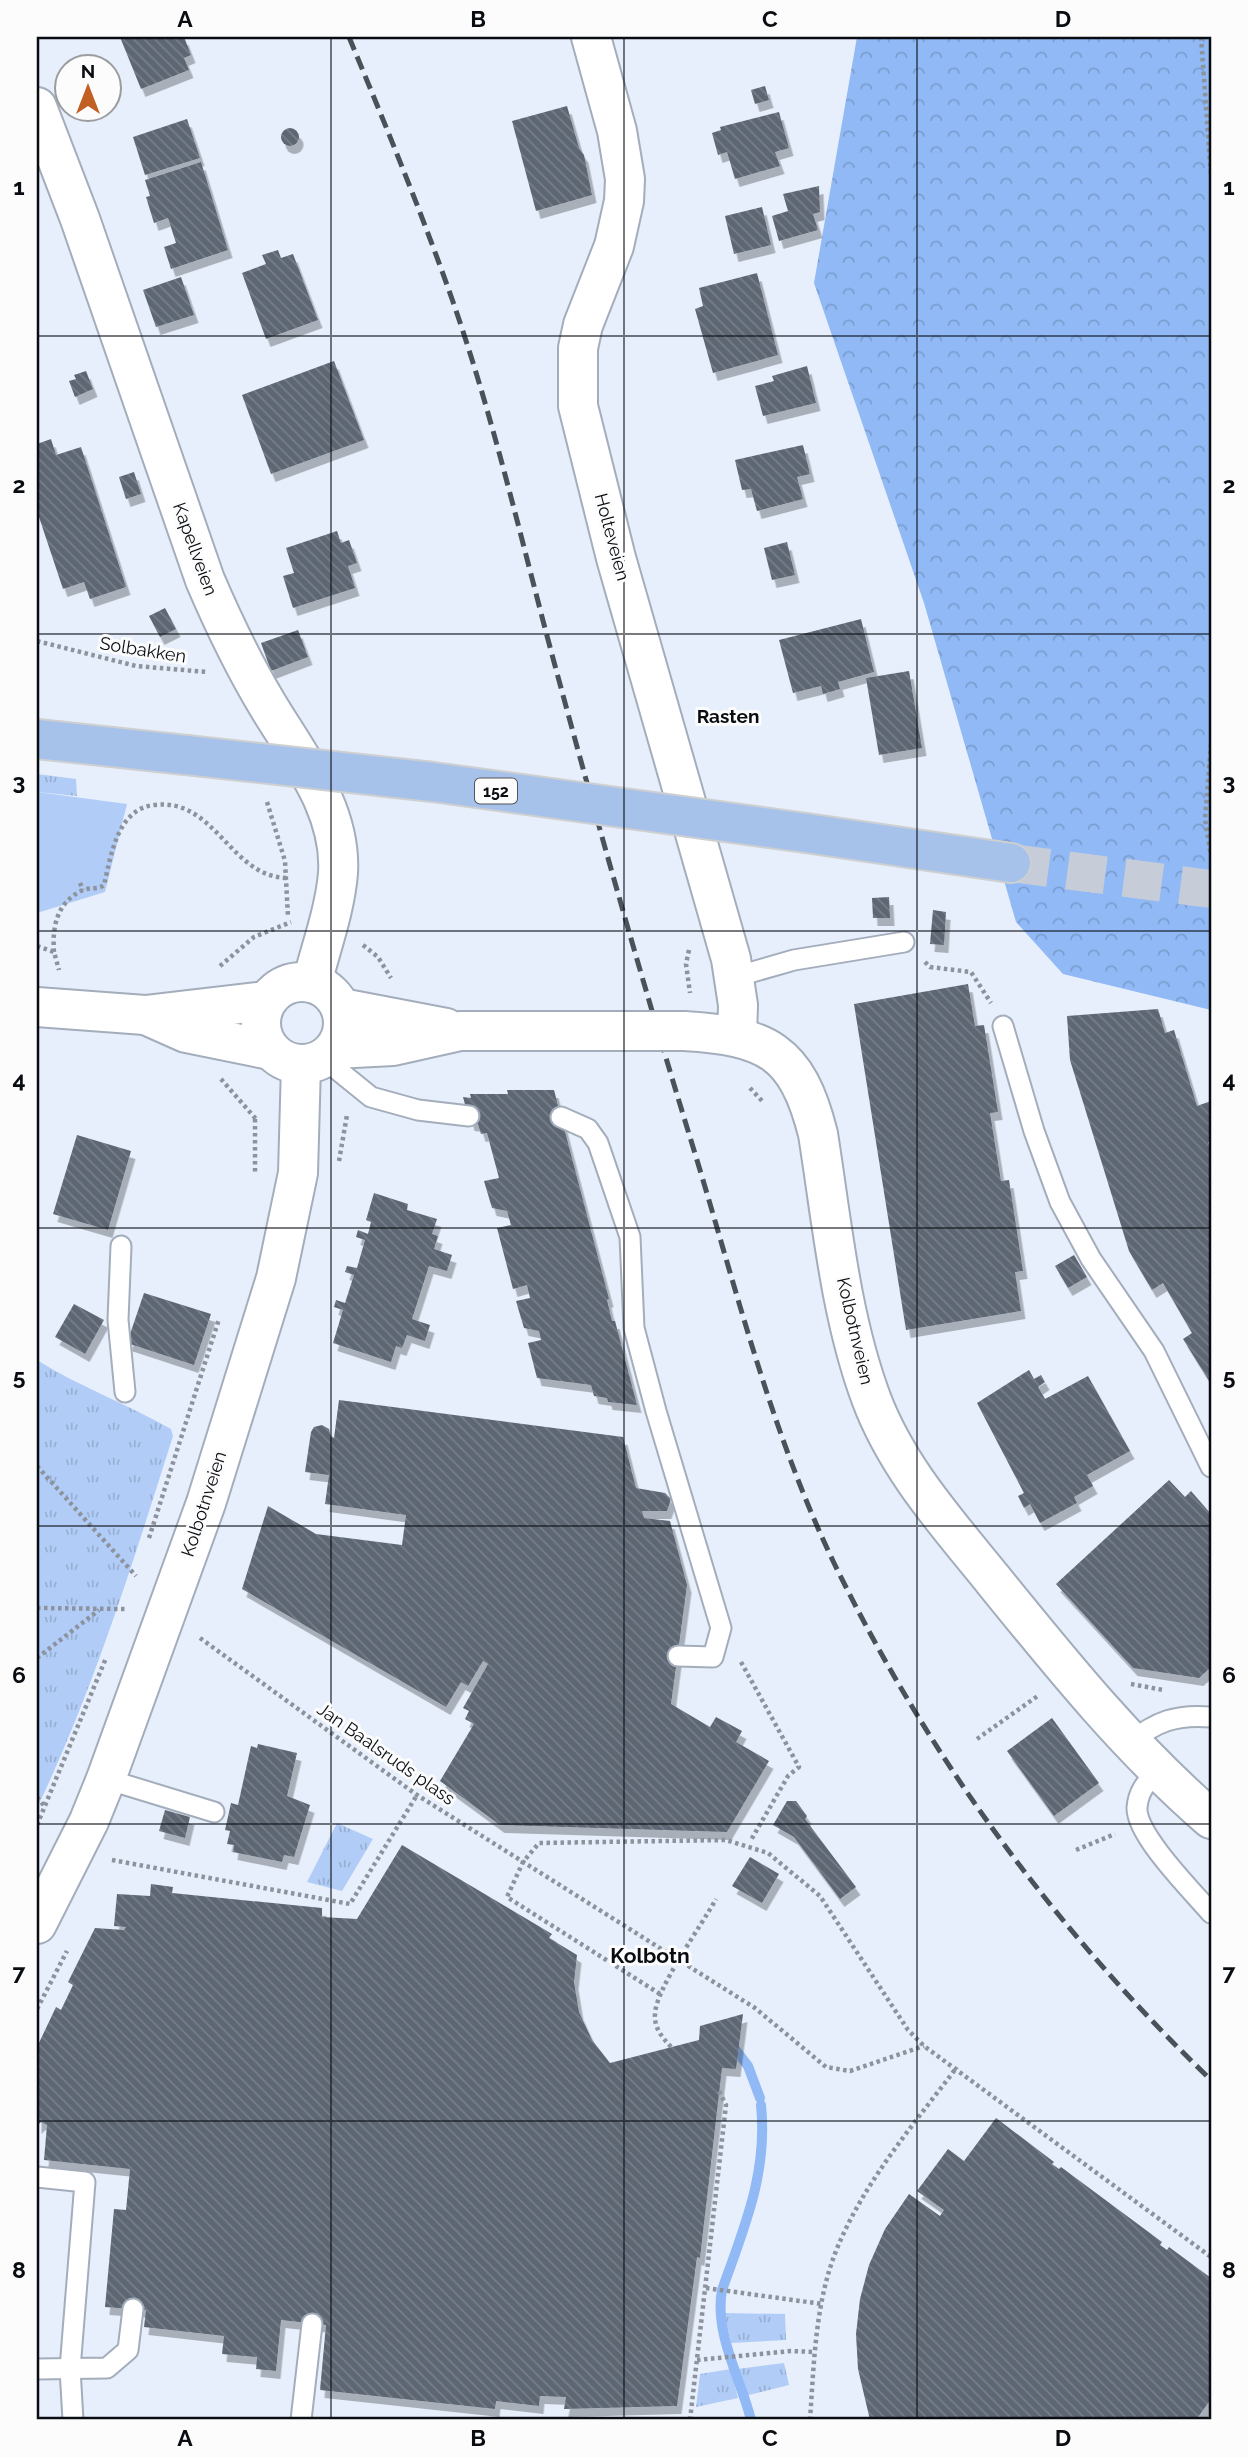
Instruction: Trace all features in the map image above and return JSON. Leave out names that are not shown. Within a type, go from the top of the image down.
[{"type":"main road","name":"152","points":[[37,739],[433,782],[1011,863]]},
{"type":"street","name":"Holteveien","points":[[592,37],[617,131],[625,179],[624,201],[614,246],[583,325],[578,348],[578,406],[617,558],[735,978],[737,1036]]},
{"type":"street","name":"Kapellveien","points":[[42,131],[205,580],[247,667],[310,774],[328,812],[337,846],[334,896],[312,982]]},
{"type":"street","points":[[37,1007],[145,1015],[266,1001],[286,985],[312,982],[334,997],[341,1008]]},
{"type":"street","name":"Kolbotnveien","points":[[266,1001],[260,1026],[307,1056],[393,1046],[460,1031]]},
{"type":"street","name":"Kolbotnveien","points":[[37,1924],[89,1821],[106,1779],[206,1503],[276,1278],[298,1173],[307,1056],[343,1030],[341,1008],[460,1031],[684,1031],[737,1036],[773,1051],[791,1067],[812,1109],[850,1330],[871,1398],[891,1441],[932,1505],[1068,1673],[1157,1771],[1211,1819]]},
{"type":"street","points":[[145,1015],[186,1033],[307,1056]]},
{"type":"lane","points":[[735,978],[794,960],[904,942]]},
{"type":"lane","points":[[1003,1026],[1034,1131],[1060,1202],[1091,1259],[1154,1351],[1211,1468]]},
{"type":"lane","points":[[307,1056],[371,1097],[418,1110],[468,1116]]},
{"type":"lane","points":[[561,1117],[588,1129],[598,1143],[630,1237],[634,1328],[721,1628],[713,1657],[678,1656]]},
{"type":"lane","points":[[121,1246],[118,1320],[125,1392]]},
{"type":"lane","points":[[1130,1743],[1150,1726],[1167,1719],[1211,1717]]},
{"type":"lane","points":[[1157,1771],[1141,1789],[1136,1810],[1142,1826],[1164,1860],[1211,1913]]},
{"type":"lane","points":[[106,1779],[214,1812]]},
{"type":"lane","points":[[37,2177],[85,2182],[70,2369],[73,2420]]},
{"type":"lane","points":[[37,2369],[107,2368],[128,2350],[133,2309]]},
{"type":"lane","points":[[301,2420],[312,2324]]},
{"type":"path","points":[[1201,37],[1211,176]]},
{"type":"path","name":"Solbakken","points":[[37,641],[174,671],[199,673],[247,667]]},
{"type":"path","points":[[1211,744],[1205,819],[1211,856]]},
{"type":"path","points":[[59,972],[54,952],[55,919],[66,902],[83,890],[104,885],[114,844],[125,823],[138,809],[163,804],[190,810],[201,817],[258,873],[288,878]]},
{"type":"path","points":[[80,883],[83,890]]},
{"type":"path","points":[[212,975],[237,948],[254,937],[288,921],[296,923]]},
{"type":"path","points":[[356,942],[378,957],[395,987]]},
{"type":"path","points":[[904,942],[930,967],[964,969],[975,976],[1003,1026]]},
{"type":"path","points":[[37,946],[54,952]]},
{"type":"path","points":[[218,1074],[255,1119],[253,1188]]},
{"type":"path","points":[[747,1085],[767,1108]]},
{"type":"path","points":[[255,1119],[266,1120]]},
{"type":"path","points":[[148,1540],[222,1311]]},
{"type":"path","points":[[37,1466],[136,1576]]},
{"type":"path","points":[[132,1587],[140,1564]]},
{"type":"path","points":[[120,1622],[129,1598]]},
{"type":"path","points":[[37,1608],[125,1609]]},
{"type":"path","points":[[37,1658],[99,1609]]},
{"type":"path","points":[[721,1628],[800,1767],[788,1776],[751,1840]]},
{"type":"path","name":"Jan Baalsruds plass","points":[[200,1638],[417,1795],[679,1963],[755,2008],[826,2067],[850,2071],[924,2046]]},
{"type":"path","points":[[37,1825],[110,1647]]},
{"type":"path","points":[[1129,1684],[1170,1691]]},
{"type":"path","points":[[978,1739],[1033,1699]]},
{"type":"path","points":[[109,1860],[350,1904],[417,1795]]},
{"type":"path","points":[[37,1797],[46,1807]]},
{"type":"path","points":[[1076,1850],[1142,1826]]},
{"type":"path","points":[[660,1993],[507,1898],[523,1862],[539,1843],[726,1840],[768,1853],[820,1896],[908,2030],[924,2046],[957,2067],[1211,2257]]},
{"type":"path","points":[[671,2047],[655,2024],[660,1993],[716,1899]]},
{"type":"path","points":[[810,2420],[822,2304],[836,2251],[863,2198],[894,2151],[957,2067]]},
{"type":"path","points":[[690,2420],[716,2173],[726,2105],[719,2091]]},
{"type":"path","points":[[706,2288],[822,2304]]},
{"type":"path","points":[[697,2360],[791,2351],[815,2353]]},
{"type":"green space","points":[[857,37],[1211,37],[1211,1010],[1063,974],[1016,922],[924,603],[814,283]]},
{"type":"green space","points":[[37,774],[76,779],[77,796],[37,792]]},
{"type":"green space","points":[[37,792],[127,804],[105,892],[37,913]]},
{"type":"green space","points":[[37,1360],[171,1429],[173,1436],[95,1671],[37,1808]]},
{"type":"green space","points":[[337,1823],[373,1839],[342,1891],[307,1882]]},
{"type":"green space","points":[[724,2313],[785,2314],[786,2340],[731,2343]]},
{"type":"green space","points":[[784,2363],[789,2385],[745,2396],[738,2369]]},
{"type":"green space","points":[[731,2369],[738,2398],[696,2407],[700,2374]]},
{"type":"building","points":[[120,37],[184,37],[191,55],[184,58],[189,70],[141,89]]},
{"type":"building","points":[[765,86],[769,100],[755,104],[751,90]]},
{"type":"building","points":[[567,106],[579,148],[584,155],[592,195],[536,211],[512,121]]},
{"type":"building","points":[[779,112],[789,148],[775,152],[780,166],[735,179],[727,152],[718,155],[712,133],[721,130],[720,127]]},
{"type":"building","points":[[187,119],[200,158],[145,175],[133,137]]},
{"type":"building","points":[[290,128],[296,131],[299,137],[296,143],[290,146],[284,143],[281,137],[284,131]]},
{"type":"building","points":[[201,162],[228,250],[171,269],[164,247],[176,243],[168,218],[154,223],[146,197],[150,196],[145,180]]},
{"type":"building","points":[[819,186],[820,212],[813,214],[818,230],[779,241],[772,216],[788,211],[783,194]]},
{"type":"building","points":[[762,207],[771,245],[734,254],[725,216]]},
{"type":"building","points":[[278,250],[281,258],[293,254],[318,320],[266,339],[242,273],[266,264],[262,255]]},
{"type":"building","points":[[757,273],[778,355],[713,373],[695,309],[703,306],[699,288]]},
{"type":"building","points":[[181,277],[194,315],[156,327],[143,290]]},
{"type":"building","points":[[334,361],[364,440],[271,474],[242,395]]},
{"type":"building","points":[[807,366],[816,403],[763,416],[755,386],[774,381],[772,376]]},
{"type":"building","points":[[86,371],[93,389],[75,397],[69,381],[76,379],[74,375]]},
{"type":"building","points":[[51,439],[56,455],[81,447],[126,587],[90,599],[84,582],[63,589],[37,511],[37,444]]},
{"type":"building","points":[[803,445],[810,474],[797,477],[803,499],[757,511],[751,489],[742,490],[735,460]]},
{"type":"building","points":[[134,472],[141,494],[126,499],[119,477]]},
{"type":"building","points":[[337,531],[341,543],[349,540],[357,563],[348,566],[355,588],[293,608],[283,576],[294,573],[286,548]]},
{"type":"building","points":[[787,542],[795,575],[772,580],[764,548]]},
{"type":"building","points":[[165,608],[176,629],[160,637],[149,616]]},
{"type":"building","points":[[861,619],[874,672],[838,682],[840,689],[823,694],[821,686],[793,693],[779,640]]},
{"type":"building","points":[[298,630],[308,657],[271,671],[261,643]]},
{"type":"building","points":[[909,671],[922,748],[879,755],[866,678]]},
{"type":"building","points":[[889,897],[890,918],[873,918],[872,898]]},
{"type":"building","points":[[933,910],[946,912],[944,945],[930,944]]},
{"type":"building","points":[[968,984],[975,1026],[984,1025],[998,1112],[990,1113],[1001,1181],[1009,1180],[1023,1271],[1015,1272],[1021,1311],[906,1330],[854,1004]]},
{"type":"building","points":[[1158,1009],[1165,1033],[1174,1030],[1197,1106],[1211,1101],[1211,1141],[1208,1142],[1211,1152],[1211,1384],[1183,1339],[1192,1333],[1163,1283],[1152,1290],[1129,1251],[1070,1060],[1067,1016]]},
{"type":"building","points":[[507,1090],[554,1090],[609,1299],[607,1300],[612,1321],[615,1321],[637,1405],[608,1402],[607,1398],[594,1396],[591,1385],[537,1378],[528,1343],[541,1340],[539,1331],[524,1328],[516,1301],[530,1298],[527,1285],[513,1289],[497,1228],[511,1225],[507,1211],[492,1208],[484,1181],[499,1178],[487,1133],[481,1134],[478,1124],[470,1123],[463,1097],[471,1098],[470,1094],[508,1094]]},
{"type":"building","points":[[77,1135],[131,1151],[108,1230],[53,1214]]},
{"type":"building","points":[[374,1193],[408,1204],[407,1210],[437,1219],[432,1234],[438,1236],[434,1249],[452,1255],[447,1271],[429,1266],[412,1319],[430,1325],[425,1341],[407,1335],[402,1348],[396,1346],[391,1362],[333,1343],[343,1310],[334,1307],[336,1300],[345,1303],[354,1275],[345,1272],[347,1266],[357,1268],[365,1240],[356,1237],[358,1230],[368,1234],[371,1222],[366,1220]]},
{"type":"building","points":[[1074,1255],[1087,1277],[1068,1288],[1055,1266]]},
{"type":"building","points":[[144,1293],[211,1314],[194,1365],[127,1343]]},
{"type":"building","points":[[74,1304],[104,1320],[85,1354],[55,1337]]},
{"type":"building","points":[[1029,1370],[1034,1379],[1041,1375],[1045,1382],[1038,1387],[1045,1399],[1088,1376],[1130,1451],[1087,1475],[1093,1486],[1074,1497],[1077,1503],[1040,1523],[1030,1504],[1024,1508],[1018,1496],[1024,1493],[977,1403]]},
{"type":"building","points":[[339,1400],[623,1437],[636,1488],[665,1493],[671,1499],[667,1511],[642,1511],[644,1518],[670,1521],[687,1585],[671,1704],[710,1727],[716,1717],[742,1731],[736,1742],[769,1761],[727,1832],[500,1825],[440,1781],[474,1724],[465,1719],[469,1711],[463,1708],[488,1664],[483,1661],[468,1686],[461,1682],[446,1707],[242,1589],[268,1506],[316,1534],[402,1545],[406,1515],[325,1504],[329,1475],[305,1472],[314,1427],[322,1425],[329,1429],[331,1437],[334,1438]]},
{"type":"building","points":[[1169,1480],[1185,1497],[1191,1491],[1211,1514],[1211,1667],[1199,1678],[1133,1668],[1056,1584]]},
{"type":"building","points":[[1052,1718],[1099,1783],[1054,1816],[1007,1751]]},
{"type":"building","points":[[258,1744],[297,1753],[287,1796],[310,1805],[294,1857],[284,1855],[282,1862],[233,1852],[234,1845],[227,1844],[230,1831],[225,1830],[231,1803],[238,1805],[251,1746],[257,1748]]},
{"type":"building","points":[[787,1801],[796,1801],[807,1816],[805,1819],[856,1887],[840,1899],[794,1837],[773,1825]]},
{"type":"building","points":[[165,1810],[190,1817],[185,1838],[159,1831]]},
{"type":"building","points":[[402,1845],[552,1934],[549,1938],[577,1955],[574,1982],[579,2012],[592,2040],[610,2063],[699,2040],[700,2026],[743,2014],[736,2069],[722,2068],[700,2258],[697,2257],[677,2406],[564,2409],[566,2397],[540,2396],[539,2406],[496,2401],[495,2409],[320,2390],[326,2325],[281,2320],[276,2371],[256,2369],[257,2357],[222,2354],[224,2336],[144,2327],[146,2310],[105,2307],[114,2209],[126,2210],[130,2169],[44,2160],[47,2125],[41,2122],[37,2126],[37,2047],[56,2007],[61,2010],[73,1985],[68,1982],[95,1928],[124,1930],[126,1927],[114,1926],[117,1894],[150,1896],[151,1884],[173,1887],[172,1893],[322,1908],[322,1917],[357,1919]]},
{"type":"building","points":[[750,1857],[779,1874],[762,1903],[732,1886]]},
{"type":"building","points":[[996,2118],[1054,2162],[1052,2164],[1059,2169],[1061,2167],[1162,2242],[1160,2245],[1167,2250],[1169,2247],[1211,2278],[1211,2399],[1196,2420],[870,2420],[858,2369],[856,2334],[860,2299],[869,2265],[885,2229],[909,2194],[940,2216],[944,2210],[917,2191],[948,2149],[964,2161]]},
{"type":"waterway","points":[[729,2041],[748,2066],[760,2098]]},
{"type":"waterway","points":[[751,2420],[725,2340],[721,2307],[722,2290],[746,2222],[758,2177],[761,2105]]},
{"type":"tunnel","points":[[1011,863],[1211,889]]},
{"type":"railway","points":[[349,37],[440,266],[480,385],[584,773],[655,1022],[756,1358],[811,1513],[871,1635],[954,1773],[1048,1902],[1154,2023],[1211,2080]]},
{"type":"district","name":"Rasten","points":[[728,716]]},
{"type":"district","name":"Kolbotn","points":[[650,1956]]}]
